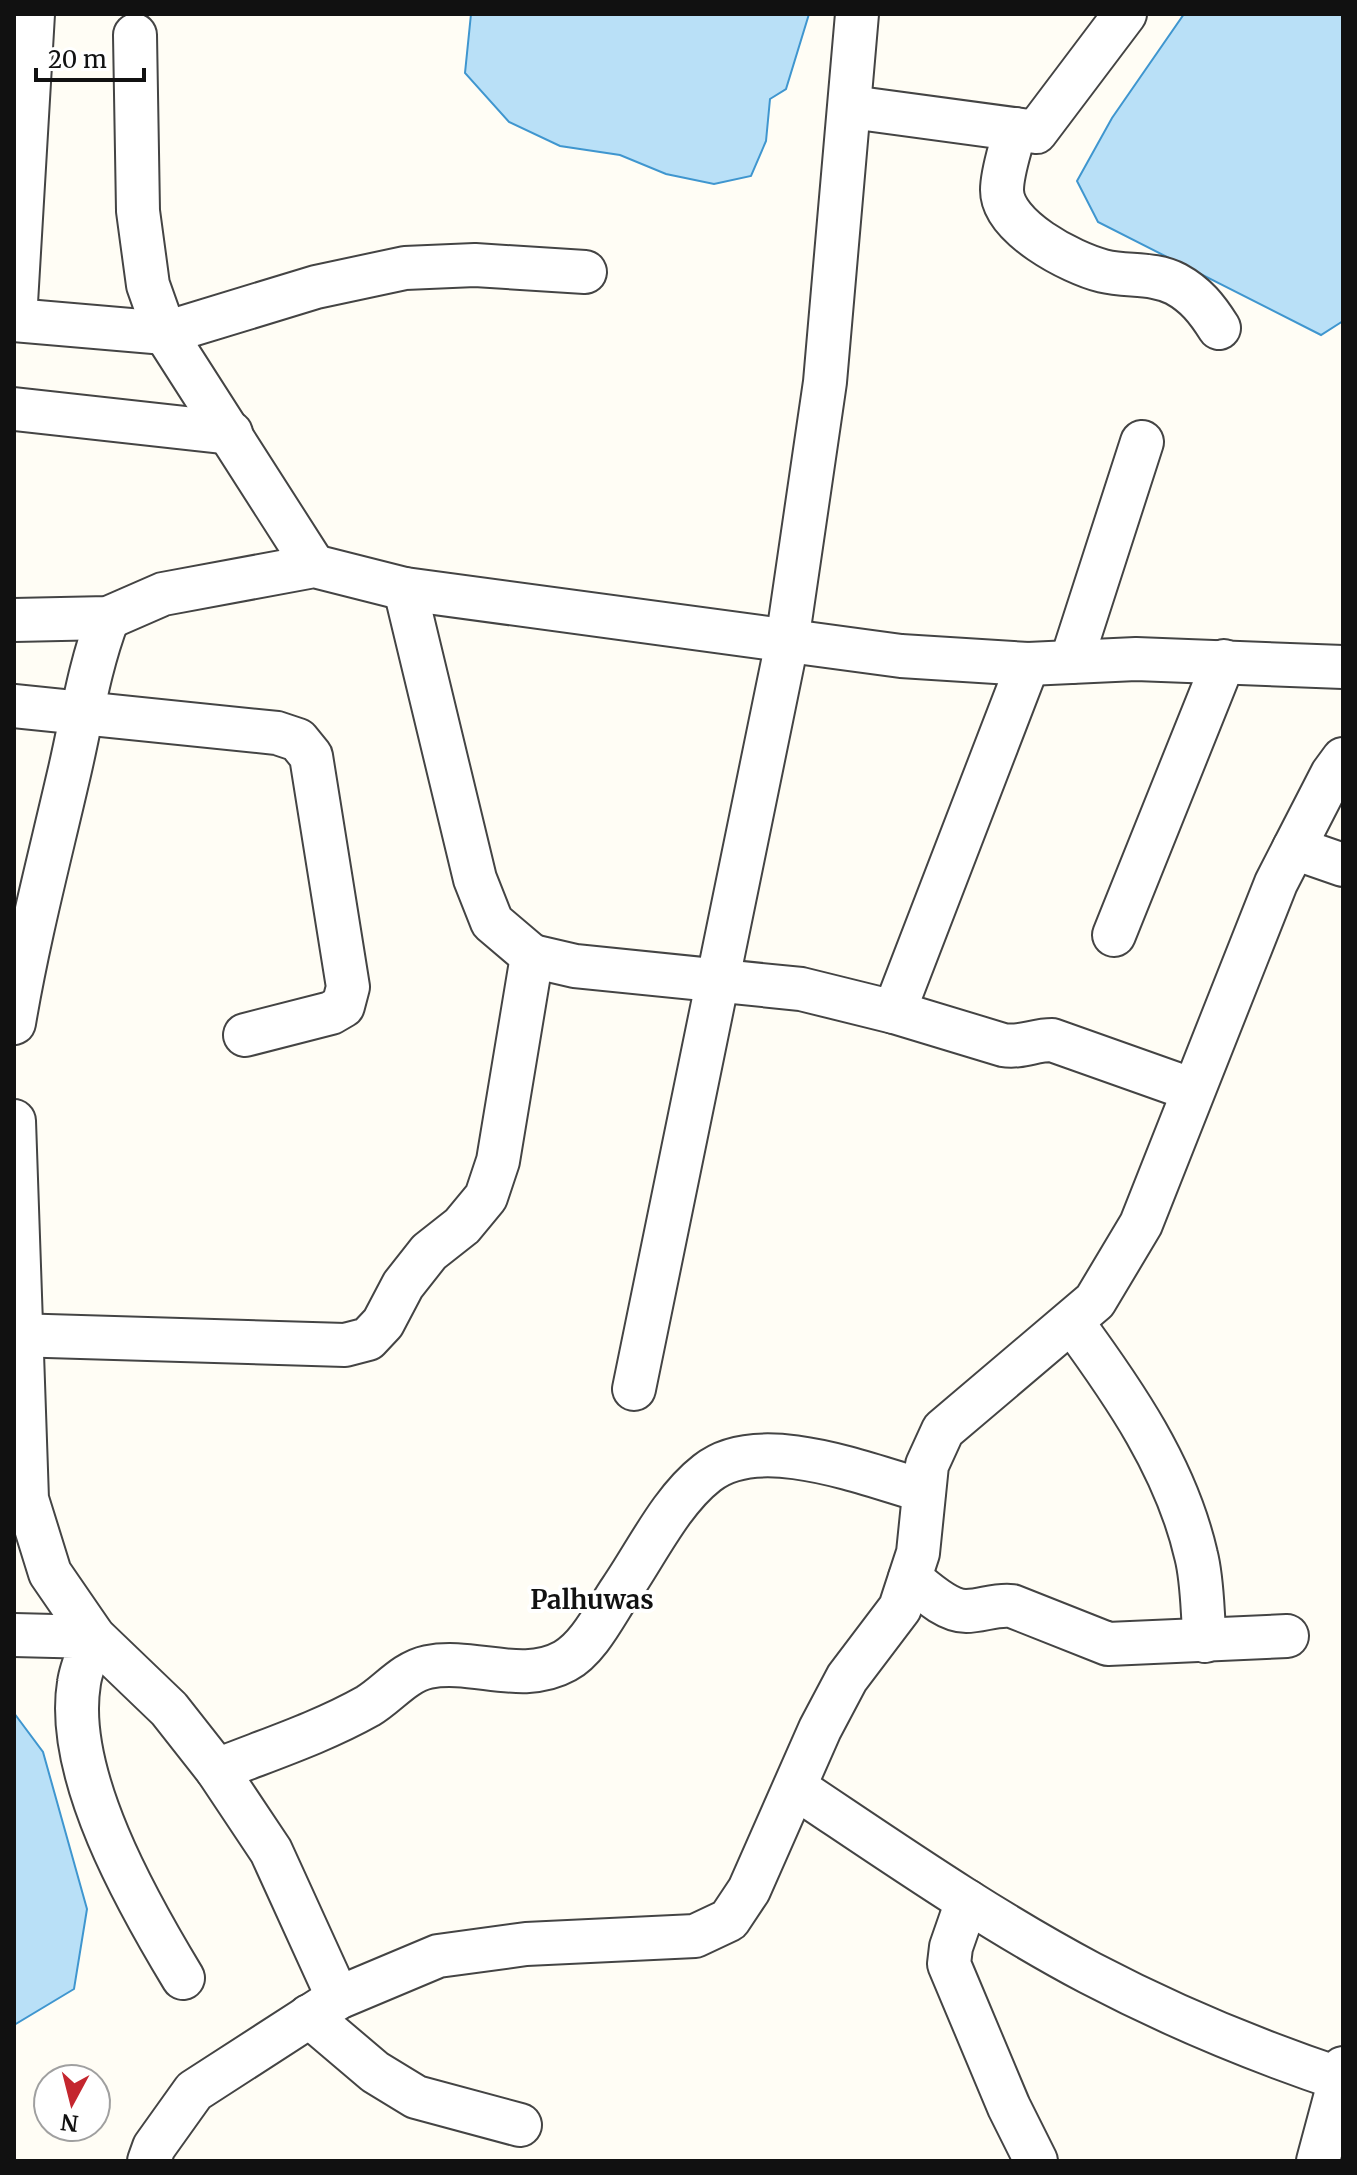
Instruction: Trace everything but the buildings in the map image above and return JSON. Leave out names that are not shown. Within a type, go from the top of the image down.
[{"type":"street","points":[[33,14],[14,320],[165,333],[316,287],[405,268],[475,265],[585,272]]},
{"type":"street","points":[[634,1389],[787,642],[825,382],[857,14]]},
{"type":"street","points":[[851,107],[1036,132],[1125,14]]},
{"type":"street","points":[[135,35],[138,211],[148,285],[165,333],[314,566]]},
{"type":"street","points":[[1015,129],[1002,191],[1009,214],[1024,231],[1074,260],[1103,271],[1150,275],[1175,283],[1202,302],[1219,328]]},
{"type":"street","points":[[14,409],[231,433]]},
{"type":"street","points":[[1071,662],[1142,442]]},
{"type":"street","points":[[14,620],[108,618],[163,594],[314,566],[405,589],[901,656],[1028,664],[1224,661],[1343,667]]},
{"type":"street","points":[[405,589],[475,879],[492,922],[532,956],[575,966],[801,989],[894,1012],[1003,1045],[1018,1047],[1039,1040],[1052,1040],[1193,1090]]},
{"type":"street","points":[[14,1023],[28,938],[93,658],[108,618]]},
{"type":"street","points":[[1114,935],[1224,661]]},
{"type":"street","points":[[894,1012],[1028,664]]},
{"type":"street","points":[[14,706],[277,733],[298,740],[311,756],[348,987],[343,1006],[331,1013],[245,1035]]},
{"type":"street","points":[[149,2161],[154,2147],[194,2091],[324,2007],[438,1956],[526,1944],[695,1936],[729,1920],[749,1890],[840,1690],[900,1608],[918,1553],[927,1465],[943,1430],[985,1391],[1095,1301],[1141,1224],[1276,883],[1343,759]]},
{"type":"street","points":[[1294,848],[1343,865]]},
{"type":"street","points":[[17,1336],[345,1345],[368,1339],[383,1323],[403,1285],[429,1252],[462,1226],[486,1197],[498,1161],[532,956]]},
{"type":"street","points":[[14,1121],[17,1336],[27,1499],[50,1573],[94,1637],[169,1709],[217,1770],[271,1851],[324,2007],[375,2072],[416,2097],[520,2125]]},
{"type":"street","points":[[1072,1322],[1138,1419],[1176,1494],[1197,1556],[1205,1641]]},
{"type":"street","points":[[217,1770],[370,1705],[399,1681],[426,1667],[458,1665],[542,1671],[569,1660],[591,1634],[684,1498],[708,1471],[739,1457],[787,1455],[924,1491]]},
{"type":"street","points":[[910,1578],[948,1606],[964,1611],[997,1604],[1012,1606],[1108,1644],[1287,1636]]},
{"type":"street","points":[[14,1635],[94,1637]]},
{"type":"street","points":[[94,1637],[79,1683],[78,1733],[87,1772],[120,1866],[183,1978]]},
{"type":"street","points":[[796,1788],[967,1901],[1091,1973],[1248,2048],[1342,2076],[1318,2161]]},
{"type":"street","points":[[967,1901],[951,1947],[949,1964],[986,2055],[1036,2161]]},
{"type":"water","points":[[471,14],[809,14],[786,89],[770,99],[766,141],[751,176],[714,184],[666,174],[620,155],[560,146],[509,122],[465,73]]},
{"type":"water","points":[[1184,14],[1343,14],[1343,321],[1321,335],[1098,222],[1077,181],[1112,118]]},
{"type":"water","points":[[14,1713],[43,1752],[87,1909],[74,1989],[14,2025]]},
{"type":"district","name":"Palhuwas","points":[[592,1600]]}]
